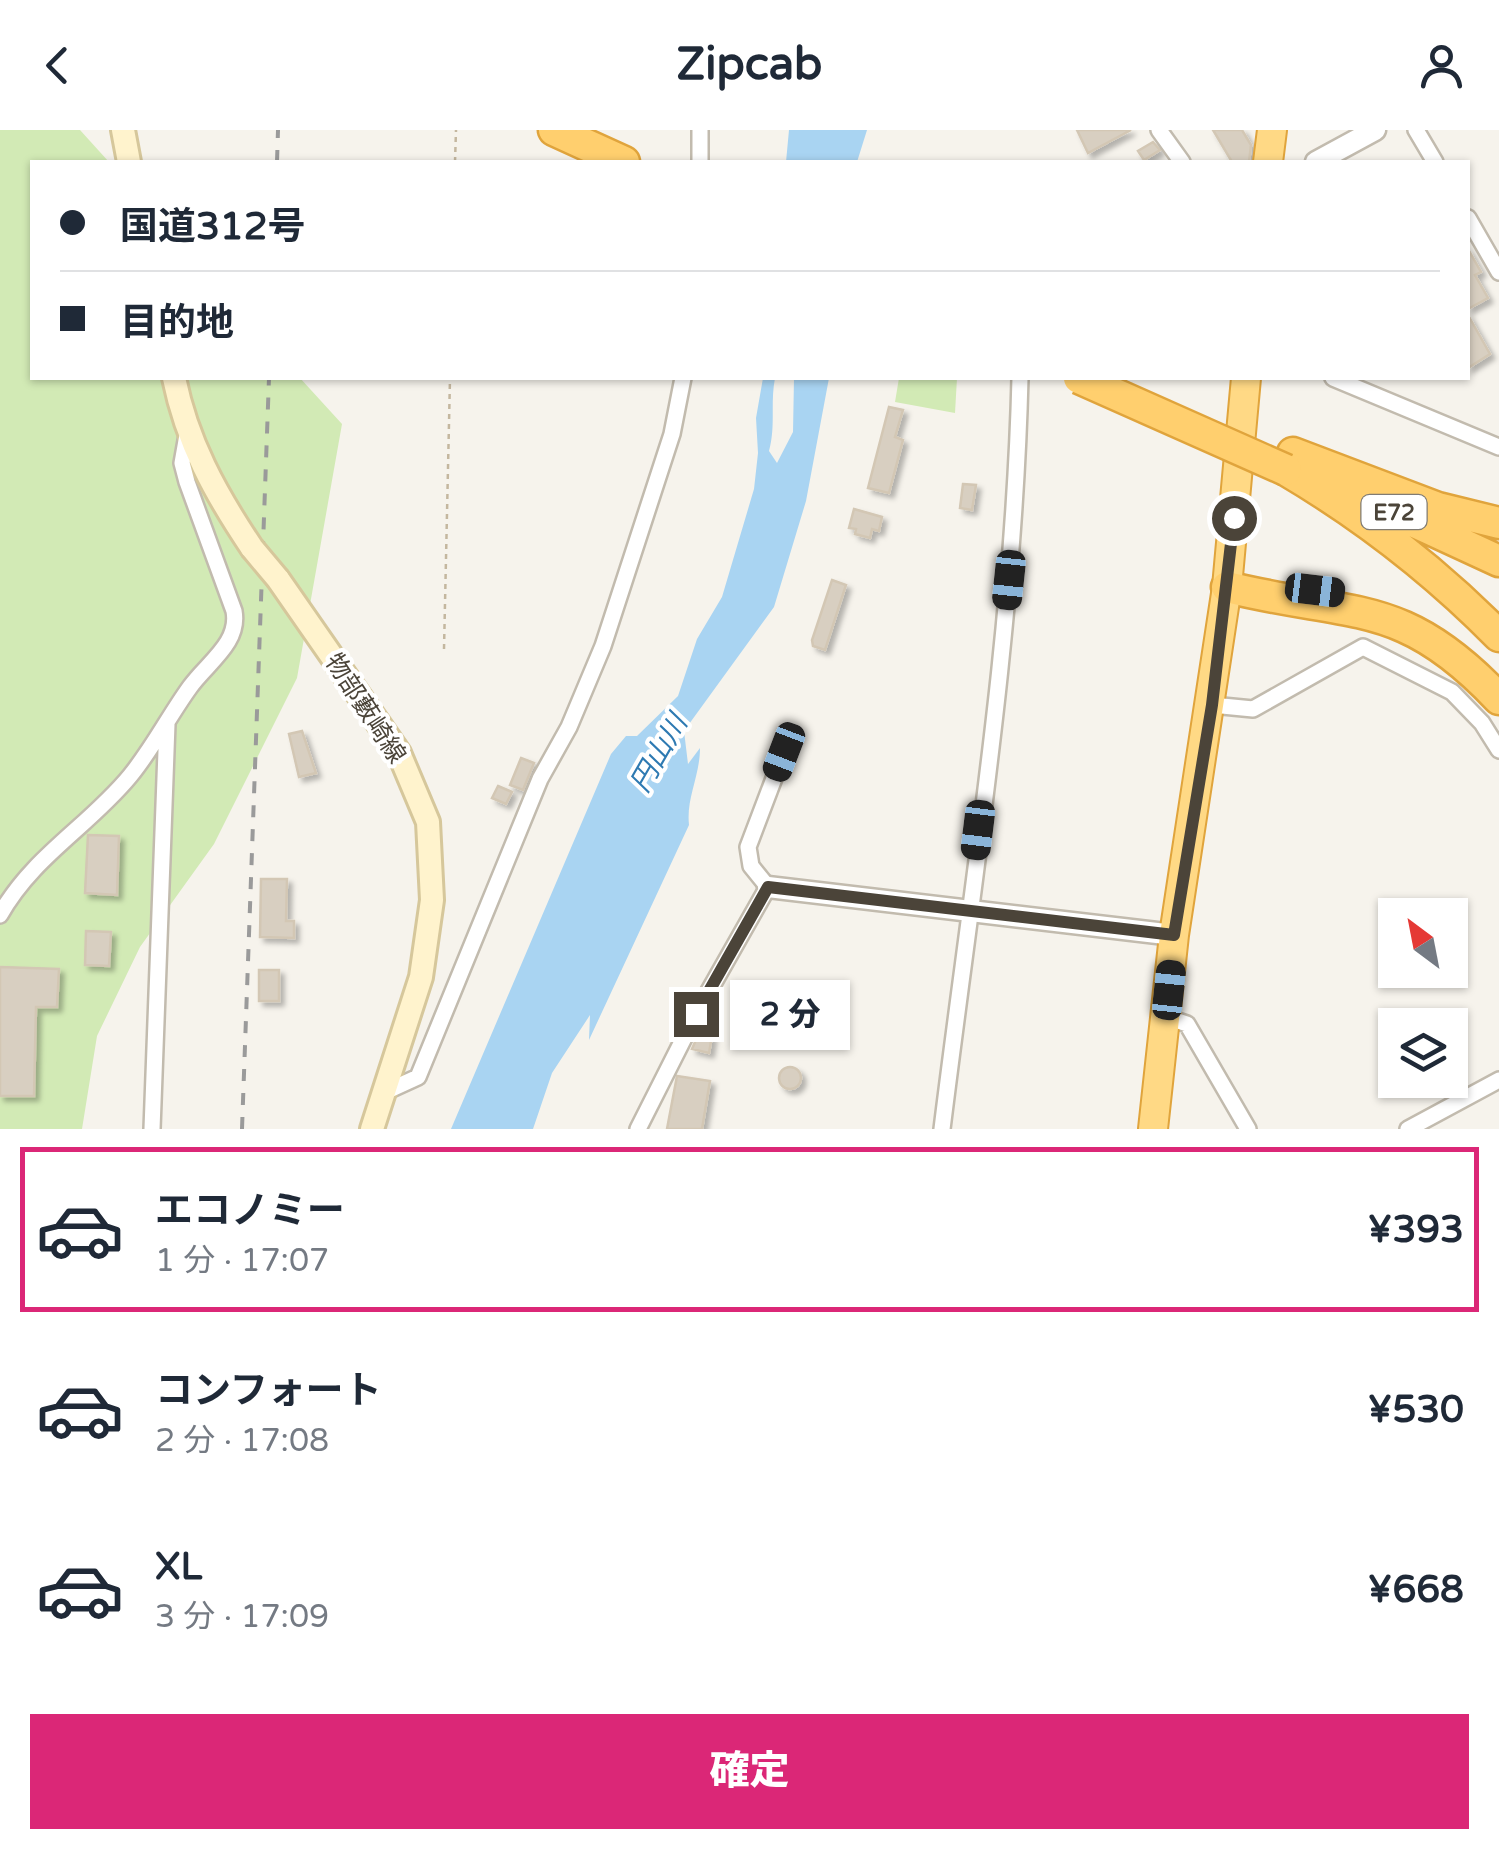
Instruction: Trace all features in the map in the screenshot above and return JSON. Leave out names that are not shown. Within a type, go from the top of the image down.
[{"type":"highway","points":[[554,130],[620,160]]},
{"type":"highway","points":[[1268,160],[1272,130]]},
{"type":"highway","points":[[1085,380],[1289,463],[1499,523]]},
{"type":"highway","points":[[1104,380],[1142,393],[1289,463],[1418,561],[1499,636]]},
{"type":"highway","points":[[1153,1129],[1174,935],[1227,587],[1246,380]]},
{"type":"highway","name":"E72","points":[[1289,463],[1499,561]]},
{"type":"highway","points":[[1227,587],[1278,586],[1388,603],[1456,638],[1499,678]]},
{"type":"highway","points":[[1227,587],[1275,599],[1370,612],[1406,624],[1452,653],[1499,699]]},
{"type":"main road","points":[[122,130],[129,160]]},
{"type":"main road","name":"物部藪崎線","points":[[174,380],[187,435],[224,508],[399,753],[428,822],[432,900],[421,977],[372,1129]]},
{"type":"street","points":[[700,130],[700,160]]},
{"type":"street","points":[[1159,130],[1181,160]]},
{"type":"street","points":[[1320,160],[1375,130]]},
{"type":"street","points":[[1416,130],[1434,160]]},
{"type":"street","points":[[1470,221],[1499,272]]},
{"type":"street","points":[[383,1093],[418,1076],[540,779],[569,727],[603,646],[672,434],[683,380]]},
{"type":"street","points":[[942,1129],[1002,646],[1018,482],[1020,380]]},
{"type":"street","points":[[1338,380],[1499,448]]},
{"type":"street","points":[[0,916],[13,892],[48,852],[130,776],[191,686],[234,635],[237,624],[182,463],[187,435]]},
{"type":"street","points":[[1212,705],[1254,708],[1363,647],[1452,692],[1482,723],[1499,750]]},
{"type":"street","points":[[152,1129],[166,724]]},
{"type":"street","points":[[784,752],[748,847],[752,866],[768,887],[1174,935]]},
{"type":"street","points":[[638,1129],[696,1014],[768,887]]},
{"type":"street","points":[[1166,1018],[1187,1024],[1248,1129]]},
{"type":"street","points":[[1408,1129],[1499,1080]]},
{"type":"path","points":[[455,160],[456,130]]},
{"type":"path","points":[[444,649],[450,380]]},
{"type":"green space","points":[[0,130],[80,130],[107,160],[30,160],[30,380],[302,380],[342,424],[297,678],[214,844],[140,947],[97,1036],[82,1129],[0,1129]]},
{"type":"green space","points":[[899,380],[957,380],[955,413],[895,402]]},
{"type":"water","points":[[789,130],[867,130],[858,160],[786,160]]},
{"type":"water","name":"円山川","points":[[763,380],[775,380],[769,451],[777,463],[793,432],[794,380],[829,380],[806,501],[774,607],[684,731],[688,764],[700,748],[689,825],[589,1040],[590,1015],[552,1073],[533,1129],[451,1129],[611,754],[626,736],[637,736],[678,696],[697,639],[722,597],[754,489],[756,418]]},
{"type":"building","points":[[1077,130],[1131,130],[1088,153]]},
{"type":"building","points":[[1213,130],[1242,130],[1251,145],[1249,160],[1231,160]]},
{"type":"building","points":[[1153,142],[1160,150],[1144,160],[1138,151]]},
{"type":"building","points":[[1470,253],[1481,272],[1475,275],[1488,298],[1470,308]]},
{"type":"building","points":[[1470,319],[1490,354],[1470,367]]},
{"type":"building","points":[[889,407],[903,410],[895,437],[903,440],[889,493],[868,488]]},
{"type":"building","points":[[963,484],[976,485],[972,510],[960,508]]},
{"type":"building","points":[[854,509],[882,517],[879,531],[872,529],[870,538],[855,534],[856,529],[849,528]]},
{"type":"building","points":[[832,580],[846,585],[825,650],[813,646],[812,640]]},
{"type":"building","points":[[302,731],[316,773],[299,777],[289,734]]},
{"type":"building","points":[[521,758],[534,763],[523,790],[510,785]]},
{"type":"building","points":[[498,786],[512,792],[506,804],[492,798]]},
{"type":"building","points":[[88,835],[119,836],[117,895],[85,893]]},
{"type":"building","points":[[261,879],[287,879],[286,921],[294,921],[294,938],[260,937]]},
{"type":"building","points":[[86,931],[111,932],[109,966],[85,965]]},
{"type":"building","points":[[0,967],[59,969],[57,1007],[36,1007],[34,1096],[0,1096]]},
{"type":"building","points":[[259,970],[279,970],[279,1001],[259,1001]]},
{"type":"building","points":[[699,1033],[712,1036],[709,1053],[692,1049]]},
{"type":"building","points":[[790,1067],[798,1070],[798,1086],[790,1089],[782,1086],[779,1078],[782,1070]]},
{"type":"building","points":[[677,1076],[710,1081],[702,1129],[667,1129]]},
{"type":"railway","points":[[277,160],[278,130]]},
{"type":"railway","points":[[242,1129],[269,380]]},
{"type":"route","points":[[696,1014],[768,887],[1174,935],[1212,705],[1234,518]]}]
